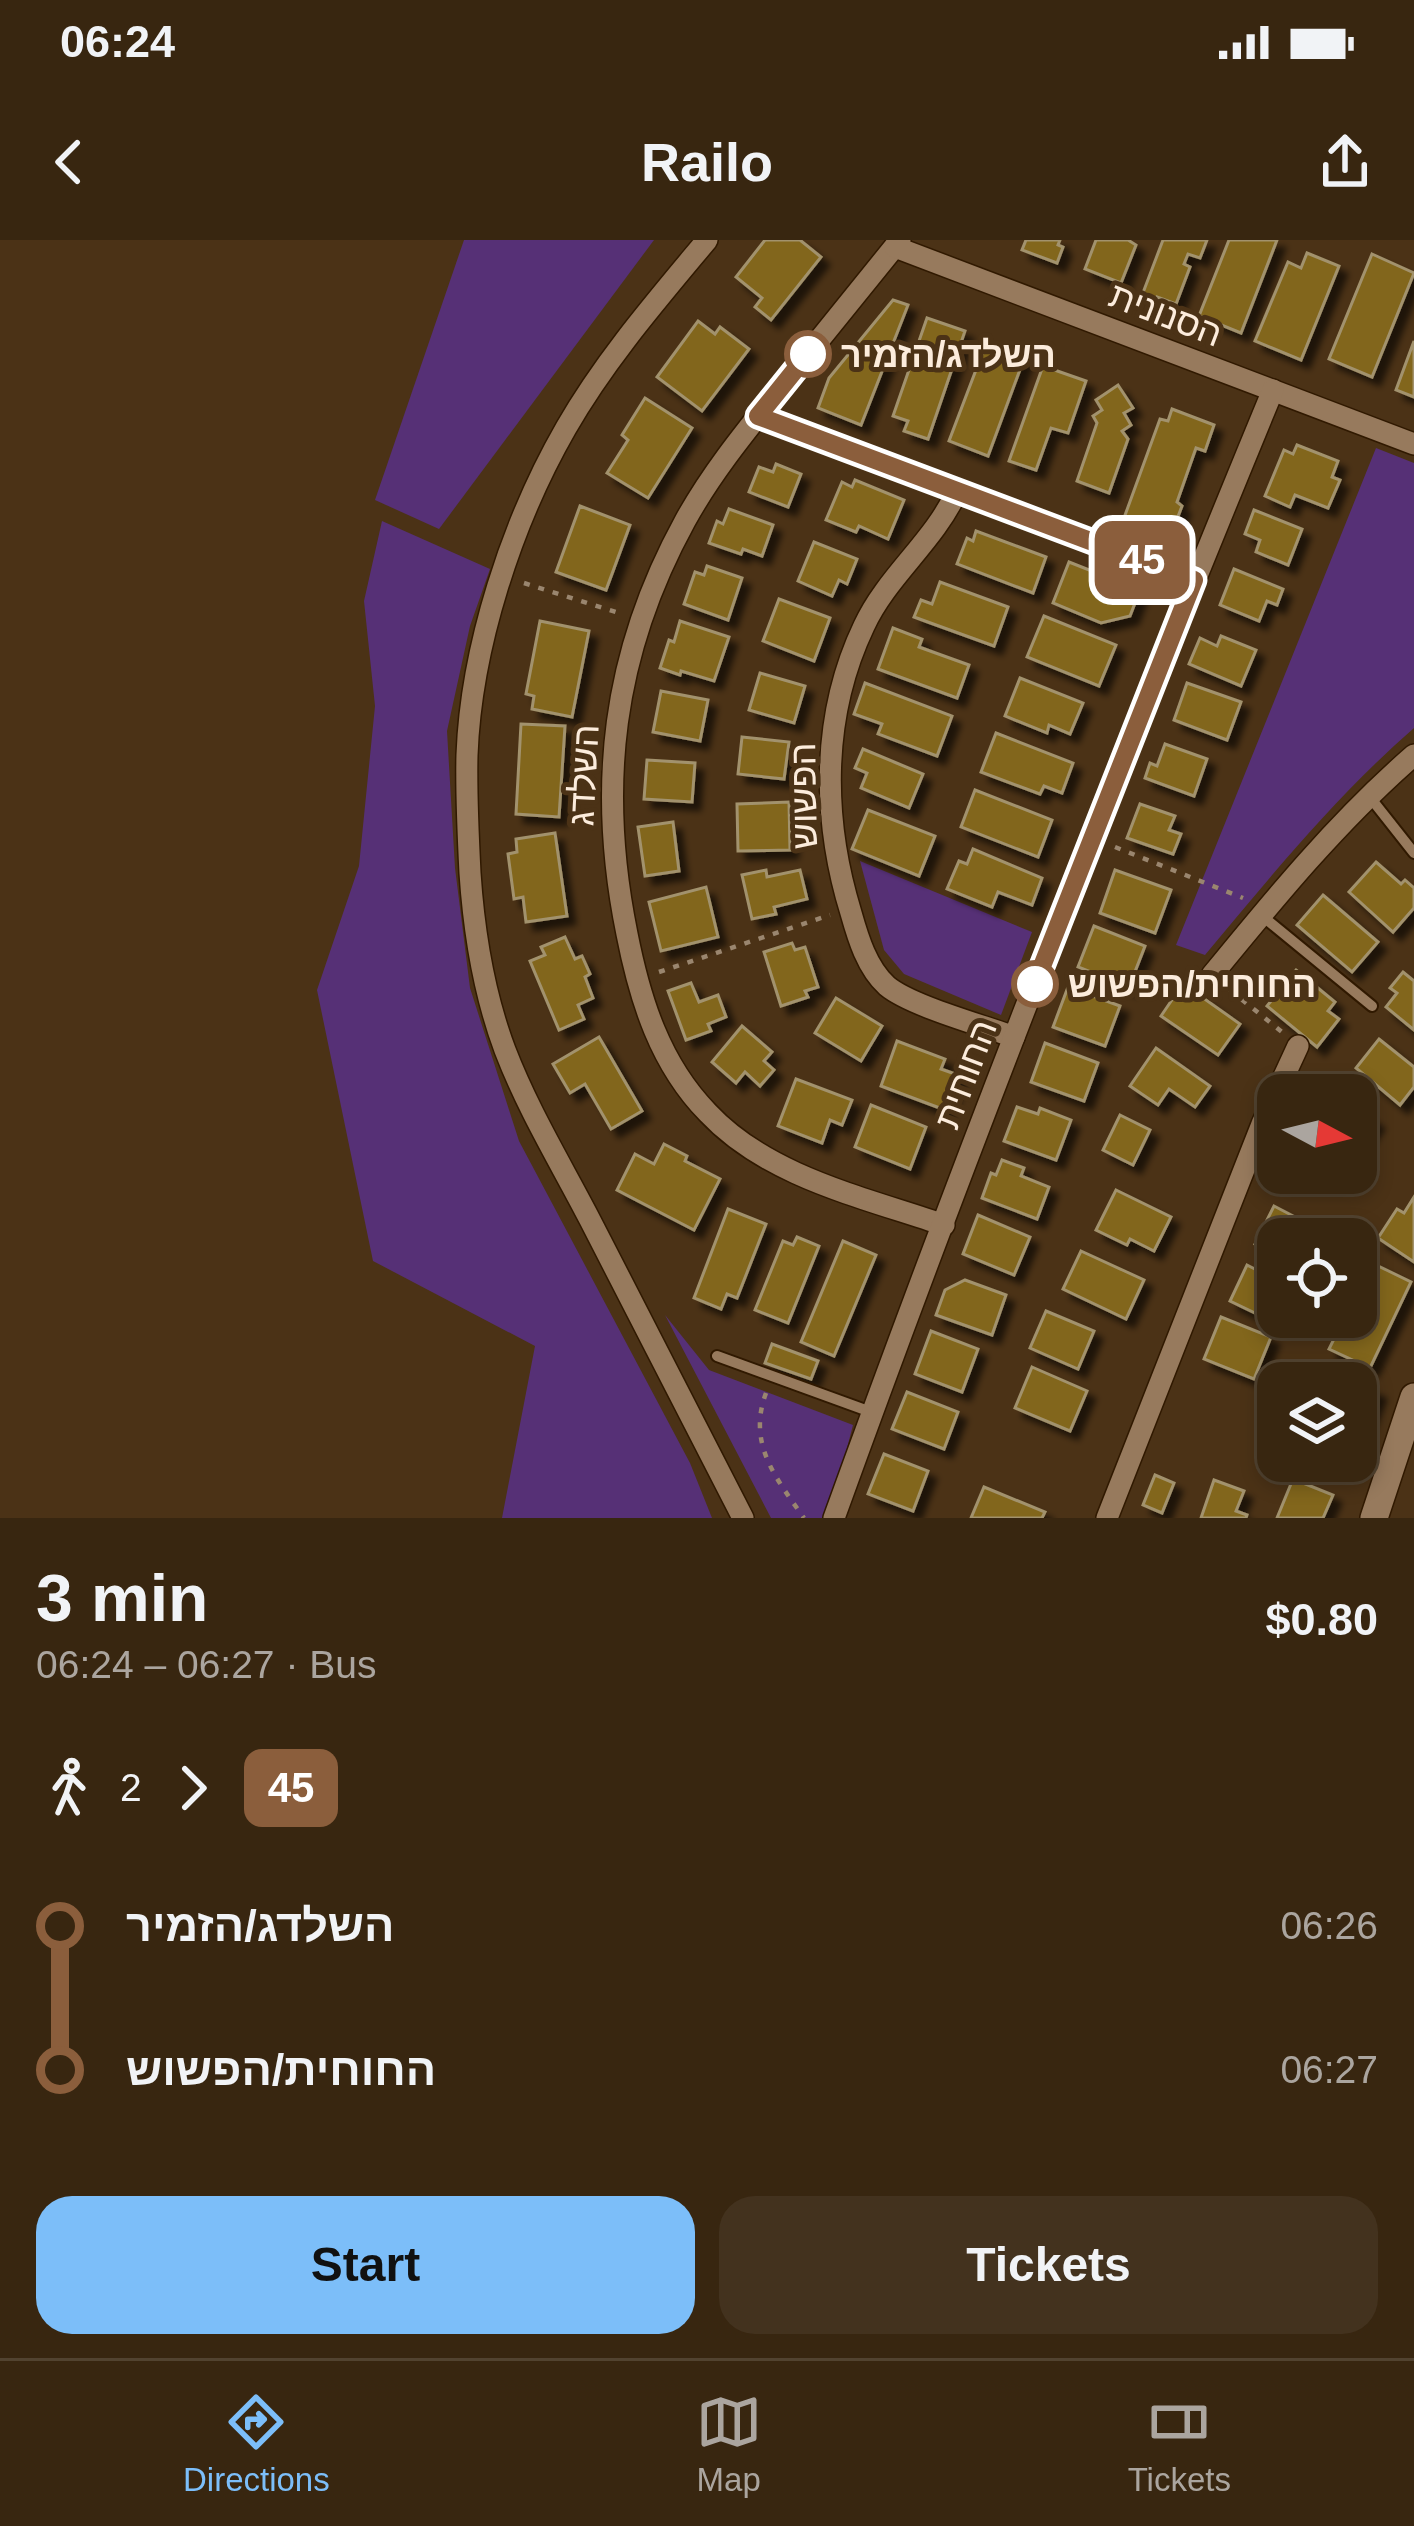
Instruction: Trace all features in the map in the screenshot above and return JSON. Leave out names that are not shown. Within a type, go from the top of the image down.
[{"type":"street","points":[[707,240],[603,371],[532,494],[502,576],[479,663],[467,751],[467,827],[483,977],[504,1047],[534,1118],[743,1518]]},
{"type":"street","name":"הסנונית","points":[[897,243],[1414,444]]},
{"type":"street","name":"השלדג","points":[[897,243],[758,416],[684,522],[640,620],[626,671],[610,787],[619,898],[637,980],[658,1042],[681,1081],[709,1115],[781,1166],[944,1225]]},
{"type":"street","name":"החוחית","points":[[834,1518],[1015,1037],[1194,580],[1274,390]]},
{"type":"street","points":[[758,416],[1194,580]]},
{"type":"street","name":"הפשוש","points":[[957,491],[942,520],[887,586],[846,668],[830,766],[830,799],[839,875],[875,972],[907,998],[1015,1037]]},
{"type":"street","points":[[1212,975],[1369,796],[1414,755]]},
{"type":"street","points":[[1106,1518],[1253,1146],[1298,1046]]},
{"type":"street","points":[[1374,1518],[1414,1397]]},
{"type":"lane","points":[[1369,796],[1414,853]]},
{"type":"lane","points":[[1264,912],[1372,1006]]},
{"type":"lane","points":[[717,1356],[872,1413]]},
{"type":"path","points":[[502,576],[640,620]]},
{"type":"path","points":[[1093,838],[1264,912]]},
{"type":"path","points":[[637,980],[850,908]]},
{"type":"path","points":[[1212,975],[1298,1046]]},
{"type":"path","points":[[772,1376],[758,1413],[759,1438],[775,1476],[804,1518]]},
{"type":"shaded area","points":[[464,240],[654,240],[439,529],[375,500]]},
{"type":"shaded area","points":[[1376,448],[1414,463],[1414,728],[1331,809],[1205,955],[1176,945]]},
{"type":"shaded area","points":[[382,521],[490,569],[470,626],[447,731],[455,868],[470,988],[519,1141],[690,1463],[712,1518],[502,1518],[535,1346],[373,1261],[317,990],[359,866],[375,706],[364,601]]},
{"type":"shaded area","points":[[860,861],[1032,932],[1001,1015],[904,974],[884,950]]},
{"type":"shaded area","points":[[665,1315],[709,1370],[853,1425],[829,1518],[771,1518]]},
{"type":"building","points":[[765,240],[800,240],[821,257],[771,320],[755,307],[762,298],[736,277]]},
{"type":"building","points":[[1026,240],[1060,240],[1058,245],[1063,247],[1057,263],[1022,250]]},
{"type":"building","points":[[1096,240],[1128,240],[1136,245],[1121,283],[1085,269]]},
{"type":"building","points":[[1163,240],[1207,240],[1200,258],[1188,254],[1184,264],[1190,267],[1176,304],[1157,297],[1155,303],[1141,298]]},
{"type":"building","points":[[1229,240],[1277,240],[1241,333],[1199,316]]},
{"type":"building","points":[[1307,253],[1339,266],[1301,360],[1255,341],[1288,262],[1301,268]]},
{"type":"building","points":[[1372,254],[1414,273],[1372,377],[1329,359]]},
{"type":"building","points":[[893,300],[908,305],[861,425],[818,408],[829,378]]},
{"type":"building","points":[[927,318],[965,331],[928,439],[904,431],[908,421],[893,416]]},
{"type":"building","points":[[698,321],[715,334],[720,327],[749,349],[702,411],[657,377]]},
{"type":"building","points":[[987,341],[1025,356],[988,456],[949,441]]},
{"type":"building","points":[[1414,341],[1414,397],[1396,390]]},
{"type":"building","points":[[1043,366],[1086,381],[1068,433],[1051,428],[1036,470],[1009,461]]},
{"type":"building","points":[[1118,385],[1133,408],[1124,413],[1131,425],[1122,431],[1128,439],[1109,493],[1077,481],[1097,423],[1093,416],[1102,410],[1096,400]]},
{"type":"building","points":[[645,398],[692,428],[648,498],[607,473],[628,440],[622,435]]},
{"type":"building","points":[[1172,409],[1214,425],[1205,451],[1196,448],[1177,502],[1182,506],[1174,527],[1157,521],[1153,530],[1124,518],[1160,419],[1168,421]]},
{"type":"building","points":[[1297,445],[1338,461],[1332,477],[1340,480],[1328,508],[1295,495],[1290,507],[1265,496],[1284,450],[1293,454]]},
{"type":"building","points":[[776,464],[801,474],[788,507],[749,492],[759,467],[773,472]]},
{"type":"building","points":[[855,480],[904,500],[888,539],[859,526],[856,532],[826,520],[842,482],[852,487]]},
{"type":"building","points":[[580,506],[630,525],[606,590],[556,572]]},
{"type":"building","points":[[729,509],[773,525],[762,556],[709,543],[717,521],[723,524]]},
{"type":"building","points":[[1254,510],[1302,529],[1288,565],[1256,552],[1260,540],[1245,534]]},
{"type":"building","points":[[976,531],[1046,557],[1033,593],[957,564],[967,538],[973,541]]},
{"type":"building","points":[[814,542],[857,559],[847,584],[839,580],[832,596],[798,581]]},
{"type":"building","points":[[1069,562],[1140,590],[1130,616],[1101,623],[1053,603]]},
{"type":"building","points":[[707,566],[742,578],[728,620],[684,604],[695,572],[704,575]]},
{"type":"building","points":[[1234,569],[1283,589],[1277,605],[1267,601],[1259,621],[1220,605]]},
{"type":"building","points":[[940,582],[1008,607],[994,646],[914,617],[921,600],[932,604]]},
{"type":"building","points":[[779,599],[830,618],[814,661],[763,641]]},
{"type":"building","points":[[1044,616],[1116,645],[1099,686],[1027,657]]},
{"type":"building","points":[[540,621],[589,631],[572,717],[532,709],[534,696],[526,694]]},
{"type":"building","points":[[680,621],[729,637],[714,681],[660,668]]},
{"type":"building","points":[[893,628],[922,639],[919,647],[969,665],[957,698],[878,669]]},
{"type":"building","points":[[1221,636],[1256,650],[1241,686],[1189,664],[1200,638],[1217,646]]},
{"type":"building","points":[[760,673],[805,686],[794,723],[749,710]]},
{"type":"building","points":[[1020,678],[1083,703],[1070,734],[1049,725],[1047,733],[1005,716]]},
{"type":"building","points":[[865,683],[952,716],[937,756],[878,734],[882,724],[854,714]]},
{"type":"building","points":[[1187,683],[1241,702],[1227,740],[1174,720]]},
{"type":"building","points":[[661,691],[708,700],[700,741],[653,732]]},
{"type":"building","points":[[521,724],[565,726],[559,817],[516,814]]},
{"type":"building","points":[[996,733],[1073,763],[1062,793],[1044,786],[1040,794],[981,772]]},
{"type":"building","points":[[742,737],[789,742],[784,779],[738,774]]},
{"type":"building","points":[[1165,744],[1207,759],[1194,796],[1145,778],[1150,763],[1157,766]]},
{"type":"building","points":[[863,749],[923,774],[909,808],[861,788],[867,773],[855,768]]},
{"type":"building","points":[[647,760],[695,763],[692,802],[644,799]]},
{"type":"building","points":[[975,790],[1052,820],[1038,857],[961,827]]},
{"type":"building","points":[[789,802],[790,850],[738,851],[737,804]]},
{"type":"building","points":[[1140,804],[1175,816],[1169,830],[1181,834],[1173,854],[1127,838]]},
{"type":"building","points":[[868,810],[935,836],[919,876],[852,849]]},
{"type":"building","points":[[673,822],[679,871],[645,876],[638,827]]},
{"type":"building","points":[[555,833],[567,916],[526,922],[523,897],[514,899],[508,854],[517,852],[516,839]]},
{"type":"building","points":[[973,849],[1042,878],[1032,905],[998,892],[992,907],[947,889],[959,861],[967,864]]},
{"type":"building","points":[[1376,862],[1401,884],[1405,880],[1414,888],[1414,908],[1393,932],[1349,892]]},
{"type":"building","points":[[766,870],[767,877],[800,870],[807,899],[774,907],[776,914],[752,919],[742,875]]},
{"type":"building","points":[[1115,870],[1171,890],[1155,933],[1100,913]]},
{"type":"building","points":[[706,887],[718,937],[661,951],[649,902]]},
{"type":"building","points":[[1323,895],[1378,942],[1352,972],[1297,925]]},
{"type":"building","points":[[1094,926],[1145,946],[1129,987],[1078,967]]},
{"type":"building","points":[[565,937],[575,959],[582,956],[593,998],[578,1005],[584,1019],[559,1030],[530,961],[545,955],[541,947]]},
{"type":"building","points":[[792,943],[795,950],[805,947],[818,987],[805,991],[808,997],[781,1006],[764,952]]},
{"type":"building","points":[[1296,970],[1335,1002],[1328,1011],[1339,1019],[1317,1047],[1267,1006]]},
{"type":"building","points":[[1403,972],[1414,981],[1414,1030],[1386,1007],[1397,993],[1390,988]]},
{"type":"building","points":[[691,983],[699,1002],[718,995],[726,1017],[708,1024],[711,1031],[686,1040],[668,991]]},
{"type":"building","points":[[1068,987],[1120,1006],[1105,1046],[1053,1027]]},
{"type":"building","points":[[1180,988],[1196,999],[1199,995],[1240,1024],[1218,1055],[1161,1016]]},
{"type":"building","points":[[836,998],[882,1026],[861,1061],[815,1033]]},
{"type":"building","points":[[742,1026],[772,1052],[764,1061],[774,1070],[760,1086],[745,1072],[736,1083],[712,1062]]},
{"type":"building","points":[[599,1037],[642,1111],[611,1129],[585,1084],[570,1093],[553,1064]]},
{"type":"building","points":[[1379,1039],[1414,1067],[1414,1087],[1400,1105],[1377,1086],[1377,1074],[1363,1074],[1356,1068]]},
{"type":"building","points":[[897,1041],[945,1059],[941,1069],[958,1075],[945,1110],[881,1086]]},
{"type":"building","points":[[1045,1043],[1098,1063],[1084,1101],[1031,1082]]},
{"type":"building","points":[[1156,1048],[1210,1086],[1195,1107],[1169,1089],[1158,1105],[1130,1086]]},
{"type":"building","points":[[796,1079],[852,1100],[842,1125],[830,1120],[822,1143],[778,1126]]},
{"type":"building","points":[[871,1105],[926,1127],[910,1169],[855,1147]]},
{"type":"building","points":[[1017,1107],[1038,1114],[1040,1108],[1071,1120],[1056,1160],[1004,1141]]},
{"type":"building","points":[[1120,1115],[1150,1130],[1133,1165],[1103,1150]]},
{"type":"building","points":[[664,1144],[720,1179],[694,1230],[617,1190],[635,1154],[654,1164]]},
{"type":"building","points":[[1002,1160],[1024,1168],[1021,1176],[1049,1187],[1037,1219],[982,1198],[991,1173],[996,1175]]},
{"type":"building","points":[[1116,1190],[1171,1217],[1154,1251],[1096,1230]]},
{"type":"building","points":[[1414,1197],[1414,1262],[1378,1238],[1397,1209],[1404,1213]]},
{"type":"building","points":[[1274,1206],[1297,1218],[1268,1218]]},
{"type":"building","points":[[728,1209],[766,1224],[737,1298],[727,1294],[721,1309],[694,1298]]},
{"type":"building","points":[[978,1215],[1030,1237],[1014,1275],[963,1254]]},
{"type":"building","points":[[797,1237],[819,1246],[788,1323],[755,1310],[783,1241],[793,1245]]},
{"type":"building","points":[[843,1241],[876,1255],[834,1356],[801,1342]]},
{"type":"building","points":[[1081,1251],[1144,1280],[1126,1319],[1063,1289]]},
{"type":"building","points":[[1247,1265],[1257,1270],[1257,1314],[1230,1301]]},
{"type":"building","points":[[1377,1265],[1411,1282],[1373,1362],[1357,1362],[1329,1349],[1334,1338],[1377,1338]]},
{"type":"building","points":[[965,1280],[1006,1295],[992,1335],[936,1315],[945,1290]]},
{"type":"building","points":[[1046,1311],[1094,1331],[1078,1369],[1030,1348]]},
{"type":"building","points":[[1221,1317],[1257,1331],[1257,1338],[1271,1338],[1254,1379],[1204,1359]]},
{"type":"building","points":[[931,1331],[978,1349],[962,1392],[915,1374]]},
{"type":"building","points":[[772,1344],[818,1361],[811,1379],[765,1363]]},
{"type":"building","points":[[1032,1367],[1087,1391],[1070,1431],[1015,1408]]},
{"type":"building","points":[[907,1392],[958,1412],[944,1449],[892,1429]]},
{"type":"building","points":[[884,1454],[928,1471],[913,1511],[868,1494]]},
{"type":"building","points":[[1155,1475],[1174,1483],[1162,1513],[1143,1505]]},
{"type":"building","points":[[1214,1480],[1244,1491],[1236,1511],[1246,1518],[1201,1518]]},
{"type":"building","points":[[1292,1482],[1333,1495],[1323,1518],[1277,1518]]},
{"type":"building","points":[[984,1487],[1045,1512],[1042,1518],[971,1518]]},
{"type":"bus line","name":"45","points":[[808,354],[758,416],[1194,580],[1035,984]]},
{"type":"place","name":"השלדג/הזמיר","points":[[808,354]]},
{"type":"place","name":"החוחית/הפשוש","points":[[1035,984]]}]
